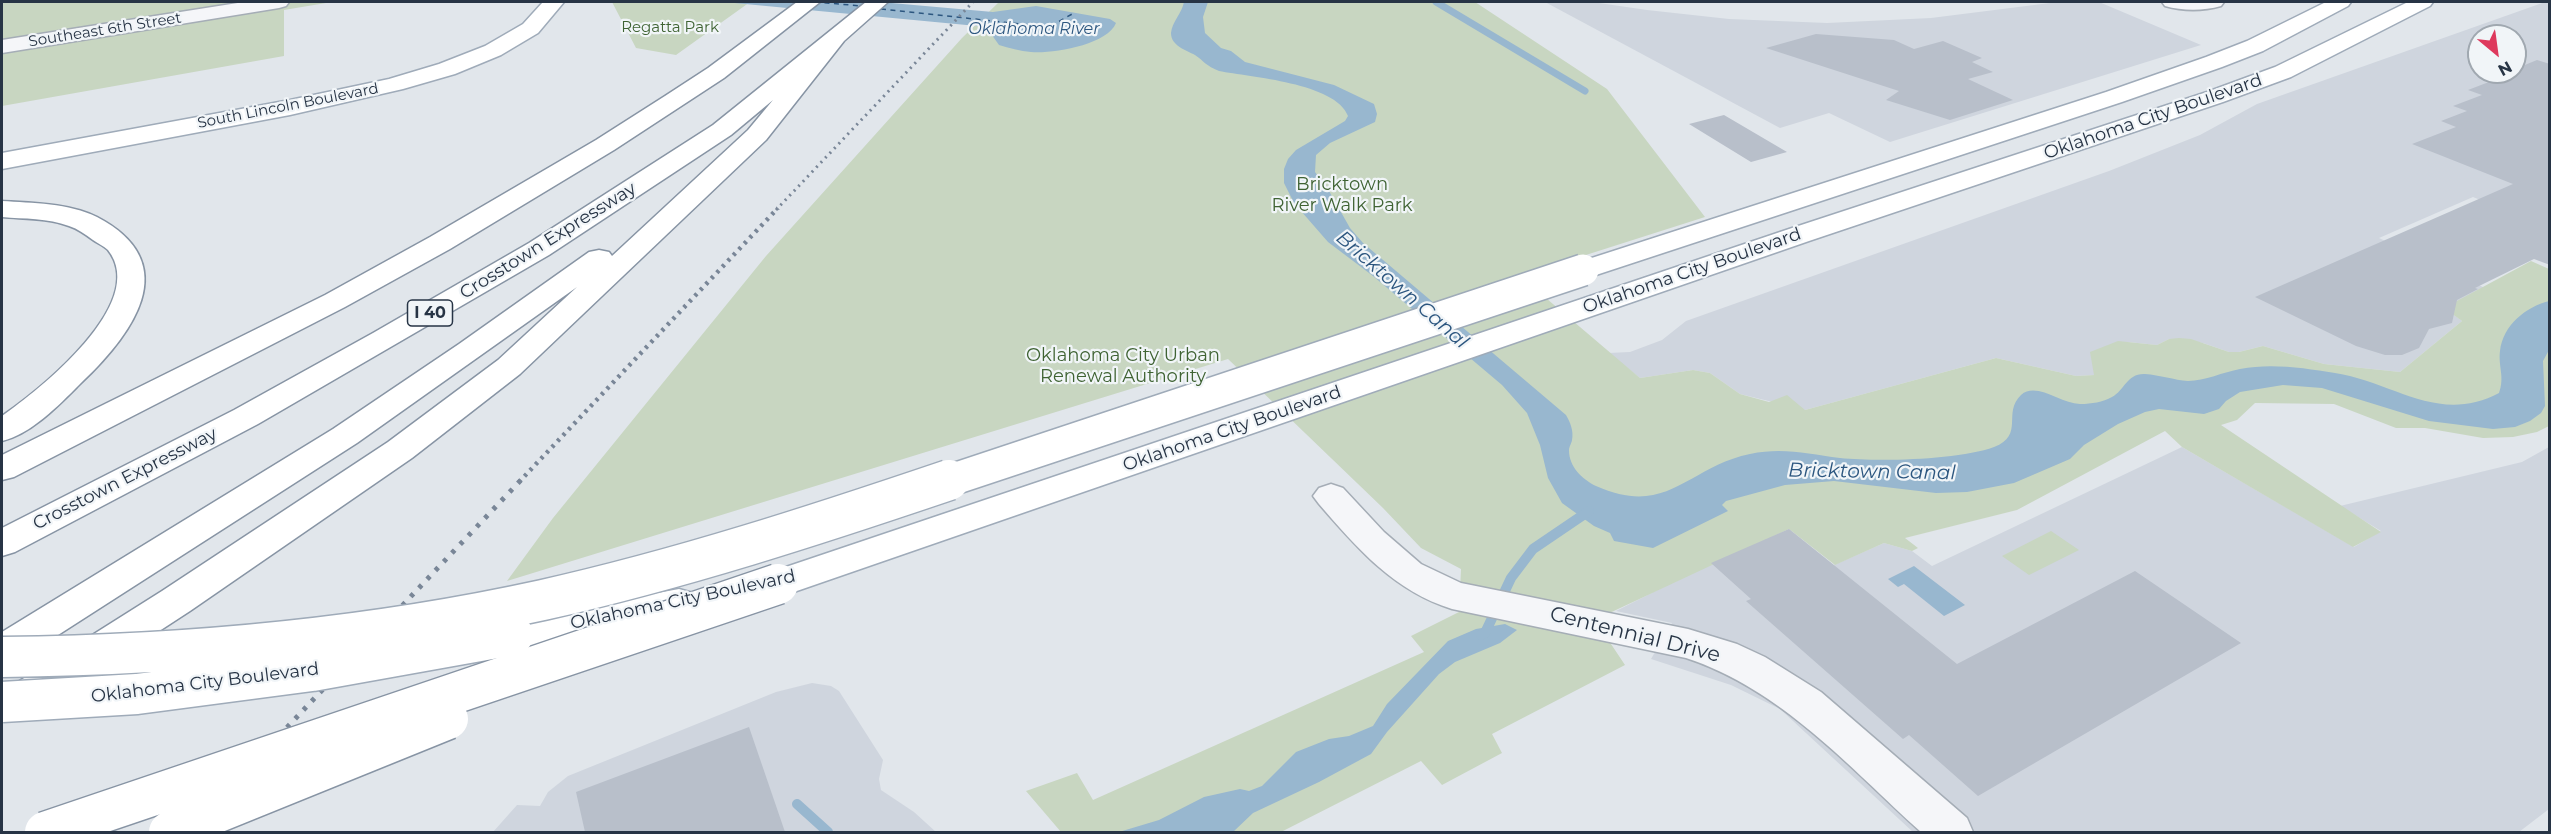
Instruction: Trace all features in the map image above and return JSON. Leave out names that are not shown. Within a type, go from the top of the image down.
[{"type":"main road","name":"South Lincoln Boulevard","points":[[2,161],[349,96],[420,78],[467,61],[508,41],[543,16],[554,2]]},
{"type":"main road","points":[[2,470],[335,301],[440,243],[605,145],[716,73],[810,2]]},
{"type":"main road","name":"Crosstown Expressway","points":[[2,543],[255,411],[384,340],[539,249],[722,130],[879,2]]},
{"type":"main road","name":"Oklahoma City Boulevard","points":[[2,657],[177,651],[332,636],[475,613],[619,581],[782,535],[2114,97],[2255,46],[2341,2]]},
{"type":"main road","name":"Oklahoma City Boulevard","points":[[2,702],[137,694],[312,671],[778,584],[1619,296],[2127,128],[2254,83],[2324,53],[2423,2]]},
{"type":"main road","points":[[2,712],[176,601],[381,463],[500,374],[757,135],[833,41]]},
{"type":"main road","points":[[2,651],[345,436],[470,351],[589,266],[757,135]]},
{"type":"main road","points":[[2,209],[42,212],[86,223],[110,237],[125,254],[134,275],[130,299],[120,320],[97,350],[29,413],[2,431]]},
{"type":"main road","points":[[45,832],[778,584]]},
{"type":"main road","points":[[170,832],[778,584]]},
{"type":"street","name":"Southeast 6th Street","points":[[2,47],[279,2]]},
{"type":"street","points":[[2172,2],[2210,3]]},
{"type":"street","name":"Centennial Drive","points":[[1331,496],[1371,541],[1408,573],[1452,595],[1688,644],[1723,655],[1751,668],[1806,703],[1952,832]]},
{"type":"shaded area","points":[[1545,2],[1592,2],[1729,19],[1827,23],[1931,18],[2058,2],[2099,2],[2201,45],[1890,142],[1829,113],[1780,128]]},
{"type":"shaded area","points":[[2549,2],[2549,228],[2473,197],[2379,238],[2485,288],[2445,308],[2462,321],[2400,372],[2324,364],[2263,346],[2229,352],[2203,343],[2169,339],[2157,345],[2128,342],[2094,375],[2076,376],[1996,358],[1805,410],[1740,394],[1710,373],[1693,370],[1640,378],[1608,353],[1630,352],[1662,340],[1686,321],[2109,171],[2200,135],[2257,104],[2467,30],[2467,84],[2527,84],[2527,24],[2483,24]]},
{"type":"shaded area","points":[[2182,447],[2354,547],[2381,531],[2340,506],[2522,462],[2549,447],[2549,809],[2519,832],[1913,832],[1780,709],[1731,685],[1651,659],[1672,623],[1616,611],[1711,563],[1789,529],[1834,565],[1884,543],[1912,551],[1932,566]]},
{"type":"shaded area","points":[[812,683],[831,686],[839,691],[883,760],[879,779],[881,790],[914,812],[936,832],[493,832],[517,805],[540,806],[548,792],[568,776],[776,692]]},
{"type":"green space","points":[[2,2],[332,2],[284,10],[284,56],[2,106]]},
{"type":"green space","name":"Regatta Park","points":[[612,2],[750,2],[676,55],[636,48]]},
{"type":"green space","name":"Bricktown River Walk Park","points":[[999,2],[1475,2],[1607,89],[1705,217],[1520,276],[1640,378],[1693,370],[1710,373],[1740,394],[1769,402],[1787,395],[1805,410],[1996,358],[2076,376],[2094,375],[2090,352],[2118,341],[2157,345],[2169,339],[2179,338],[2191,339],[2229,352],[2263,346],[2324,364],[2400,372],[2462,321],[2444,308],[2531,261],[2549,269],[2549,426],[2537,432],[2513,437],[2483,438],[2425,428],[2396,428],[2334,404],[2255,403],[2237,420],[2221,425],[2381,532],[2353,547],[2182,447],[2165,431],[2017,510],[1905,538],[1918,548],[1912,551],[1884,543],[1835,565],[1789,529],[1601,617],[1611,644],[1625,665],[1492,734],[1502,753],[1442,785],[1421,761],[1281,832],[1061,832],[1026,791],[1077,773],[1093,800],[1424,652],[1411,636],[1459,612],[1461,569],[1421,548],[1383,508],[1228,359],[507,581],[553,518],[766,256],[962,38]]},
{"type":"green space","points":[[2051,531],[2079,550],[2029,575],[2002,556]]},
{"type":"water","name":"Oklahoma River","points":[[724,2],[880,2],[993,12],[1036,6],[1110,19],[1116,23],[1111,31],[1091,42],[1065,50],[1031,52],[999,45],[989,31],[977,26]]},
{"type":"water","name":"Bricktown Canal","points":[[1184,2],[1208,2],[1203,17],[1205,33],[1221,48],[1231,51],[1245,62],[1334,85],[1374,104],[1377,114],[1375,122],[1330,143],[1316,155],[1315,172],[1329,191],[1350,228],[1363,243],[1566,415],[1572,430],[1569,450],[1574,467],[1581,476],[1596,486],[1621,494],[1642,496],[1660,493],[1728,460],[1762,452],[1795,452],[1875,460],[1918,459],[1979,451],[1994,447],[2009,436],[2013,409],[2021,395],[2027,391],[2042,392],[2074,403],[2093,403],[2112,397],[2130,379],[2139,374],[2188,381],[2201,380],[2252,367],[2287,367],[2356,378],[2436,403],[2456,405],[2477,402],[2499,393],[2500,351],[2511,325],[2524,313],[2549,301],[2549,350],[2543,361],[2545,406],[2541,413],[2530,421],[2515,427],[2493,429],[2429,421],[2322,388],[2283,385],[2240,392],[2226,401],[2219,409],[2204,414],[2159,409],[2145,412],[2118,424],[2084,445],[2070,459],[2014,483],[1967,492],[1936,493],[1834,481],[1785,485],[1726,501],[1722,505],[1728,511],[1653,548],[1614,541],[1610,533],[1594,526],[1562,503],[1548,478],[1540,445],[1527,413],[1502,385],[1373,276],[1328,242],[1294,203],[1284,183],[1284,169],[1288,159],[1296,150],[1345,121],[1348,116],[1340,105],[1327,96],[1291,83],[1219,71],[1180,47],[1173,41],[1171,33]]},
{"type":"water","points":[[1914,566],[1965,605],[1944,616],[1904,584],[1898,587],[1888,579]]},
{"type":"water","points":[[1505,624],[1517,630],[1500,643],[1455,662],[1439,674],[1387,732],[1371,754],[1253,813],[1233,832],[1119,832],[1159,820],[1204,797],[1240,789],[1249,791],[1262,786],[1296,752],[1373,726],[1387,704],[1448,641],[1476,629]]},
{"type":"building","points":[[1816,34],[1894,40],[1914,49],[1943,41],[1982,58],[1972,62],[1993,72],[1968,79],[2013,100],[1950,120],[1886,100],[1899,91],[1766,48]]},
{"type":"building","points":[[2537,60],[2550,64],[2550,265],[2534,259],[2475,288],[2478,289],[2457,300],[2452,323],[2429,329],[2419,348],[2402,355],[2385,355],[2356,346],[2255,297],[2513,184],[2412,144],[2456,127],[2441,121],[2467,111],[2453,106],[2482,95],[2468,90],[2484,84],[2527,84],[2527,64]]},
{"type":"building","points":[[1724,115],[1787,152],[1751,162],[1689,124]]},
{"type":"building","points":[[1789,529],[1957,664],[2135,571],[2241,643],[1978,796],[1909,735],[1903,739],[1746,601],[1751,599],[1711,563]]},
{"type":"building","points":[[749,727],[785,832],[585,832],[576,792]]},
{"type":"waterway","points":[[1436,2],[1585,91]]},
{"type":"waterway","points":[[1481,635],[1485,633],[1511,578],[1533,549],[1589,511]]},
{"type":"waterway","points":[[797,804],[828,832]]},
{"type":"ferry route","points":[[815,2],[862,6]]},
{"type":"ferry route","points":[[881,9],[1049,27],[1074,13]]},
{"type":"railway","points":[[776,210],[973,2]]},
{"type":"railway","points":[[519,482],[778,208]]},
{"type":"railway","points":[[188,832],[521,480]]},
{"type":"park label","name":"Oklahoma City Urban Renewal Authority","points":[[1123,366]]}]
